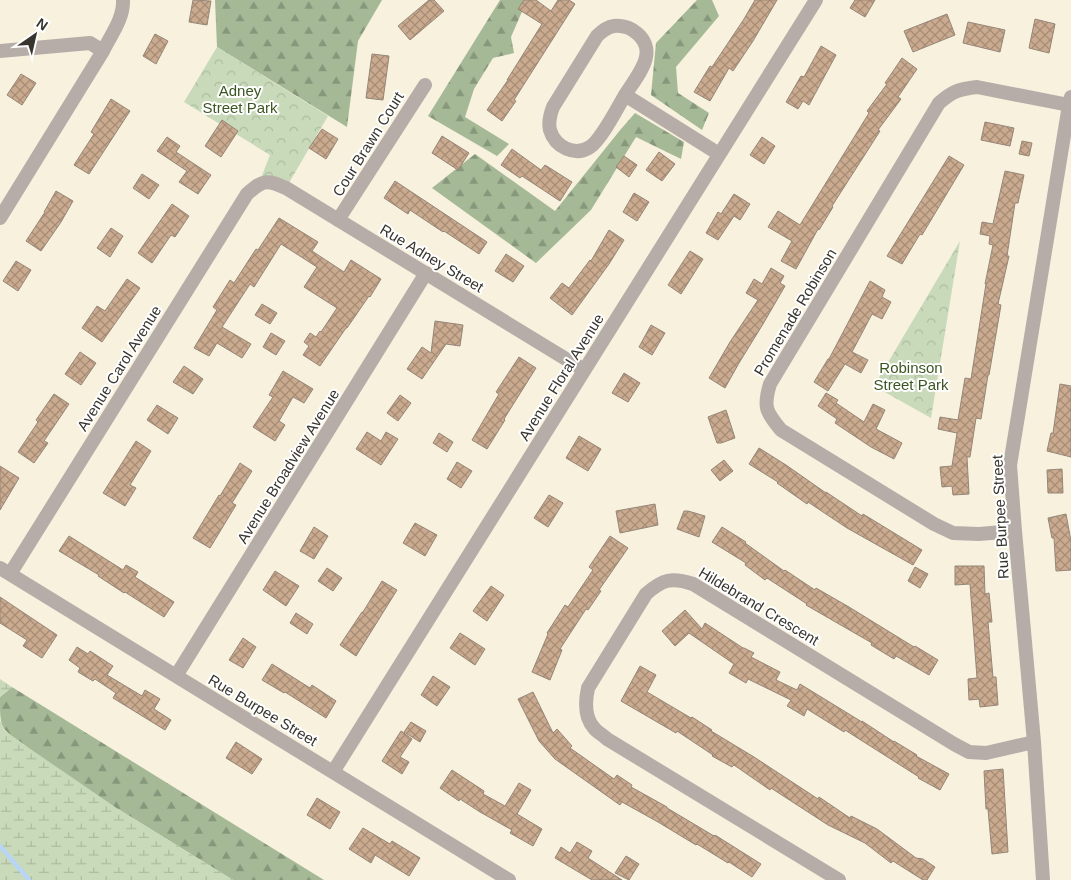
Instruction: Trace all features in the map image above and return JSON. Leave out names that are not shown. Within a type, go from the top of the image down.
[{"type":"street","points":[[0,218],[103,50],[117,25],[123,0]]},
{"type":"street","name":"Avenue Floral Avenue","points":[[333,772],[816,0]]},
{"type":"street","points":[[614,26],[624,26],[634,30],[642,37],[646,46],[644,64],[625,95],[600,137],[592,146],[583,151],[572,151],[562,147],[554,140],[549,118],[553,108],[597,36],[605,29],[614,26]]},
{"type":"street","points":[[0,51],[90,43],[103,50]]},
{"type":"street","name":"Cour Brawn Court","points":[[338,220],[424,85]]},
{"type":"street","name":"Promenade Robinson","points":[[1014,531],[979,534],[953,533],[934,524],[781,430],[769,415],[766,398],[770,384],[939,103],[951,93],[964,88],[977,87],[1070,101]]},
{"type":"street","points":[[625,95],[719,154]]},
{"type":"street","name":"Rue Burpee Street","points":[[1043,880],[1034,742],[1014,531],[1010,464],[1070,101]]},
{"type":"street","name":"Rue Adney Street","points":[[260,183],[272,182],[286,188],[584,370]]},
{"type":"street","name":"Avenue Carol Avenue","points":[[5,571],[247,194],[260,183]]},
{"type":"street","name":"Avenue Broadview Avenue","points":[[176,676],[426,273]]},
{"type":"street","name":"Rue Burpee Street","points":[[5,571],[509,880]]},
{"type":"street","name":"Hildebrand Crescent","points":[[839,880],[608,739],[594,728],[587,717],[585,703],[588,688],[646,594],[656,584],[670,580],[680,580],[693,584],[969,752],[986,753],[1034,742]]},
{"type":"green space","points":[[215,0],[382,0],[358,41],[347,127],[217,47]]},
{"type":"green space","points":[[500,0],[527,0],[511,37],[514,53],[493,58],[474,89],[465,117],[509,144],[497,156],[428,116]]},
{"type":"green space","points":[[697,0],[712,0],[719,16],[676,67],[678,93],[709,113],[702,130],[651,95],[656,43]]},
{"type":"green space","name":"Adney Street Park","points":[[217,47],[328,116],[286,188],[259,183],[270,155],[184,102]]},
{"type":"green space","points":[[635,113],[684,142],[681,159],[636,137],[591,210],[536,263],[432,188],[475,154],[555,211]]},
{"type":"green space","name":"Robinson Street Park","points":[[960,241],[931,418],[874,386]]},
{"type":"green space","points":[[0,679],[12,687],[0,697]]},
{"type":"green space","points":[[12,687],[324,880],[233,880],[118,809],[0,809],[26,746],[6,731],[1,722],[0,697]]},
{"type":"green space","points":[[0,720],[5,731],[26,746],[118,809],[233,880],[0,880]]},
{"type":"building","points":[[193,0],[211,1],[207,25],[189,22]]},
{"type":"building","points":[[429,0],[434,0],[444,11],[410,40],[398,26]]},
{"type":"building","points":[[524,0],[536,0],[551,11],[558,0],[569,0],[575,4],[502,121],[487,110],[508,80],[542,24],[518,9]]},
{"type":"building","points":[[755,0],[777,0],[753,41],[733,71],[729,68],[710,101],[694,92]]},
{"type":"building","points":[[855,0],[875,0],[865,17],[850,8]]},
{"type":"building","points":[[947,14],[955,35],[913,52],[904,31]]},
{"type":"building","points":[[1035,19],[1055,24],[1049,53],[1029,48]]},
{"type":"building","points":[[968,22],[1005,30],[1000,52],[963,43]]},
{"type":"building","points":[[155,34],[168,41],[156,64],[143,56]]},
{"type":"building","points":[[821,46],[836,55],[809,105],[803,101],[798,109],[786,102],[801,76],[804,77]]},
{"type":"building","points":[[372,54],[389,56],[383,100],[366,98]]},
{"type":"building","points":[[902,58],[917,69],[898,97],[901,99],[878,130],[880,131],[818,229],[796,269],[781,261],[792,241],[768,227],[778,211],[800,225],[869,113],[867,111],[887,84],[885,83]]},
{"type":"building","points":[[21,74],[36,83],[22,105],[7,95]]},
{"type":"building","points":[[111,99],[130,111],[89,174],[74,165],[94,134],[91,132]]},
{"type":"building","points":[[222,120],[238,131],[221,157],[205,146]]},
{"type":"building","points":[[985,122],[1014,128],[1010,146],[981,140]]},
{"type":"building","points":[[322,129],[338,139],[326,159],[309,148]]},
{"type":"building","points":[[442,136],[469,153],[458,170],[432,153]]},
{"type":"building","points":[[167,137],[180,146],[176,152],[211,175],[198,194],[179,182],[187,171],[157,151]]},
{"type":"building","points":[[762,137],[775,146],[764,164],[750,155]]},
{"type":"building","points":[[1022,141],[1032,143],[1029,156],[1019,154]]},
{"type":"building","points":[[512,149],[541,170],[545,165],[572,182],[560,201],[522,176],[520,178],[501,165]]},
{"type":"building","points":[[659,152],[675,164],[662,181],[646,170]]},
{"type":"building","points":[[624,156],[637,165],[629,177],[616,167]]},
{"type":"building","points":[[949,156],[964,165],[922,235],[920,234],[902,264],[887,256]]},
{"type":"building","points":[[1005,171],[1024,175],[1018,203],[1015,203],[1007,256],[1009,256],[998,304],[1001,305],[981,419],[976,418],[970,457],[967,457],[969,494],[953,495],[952,486],[942,487],[940,467],[952,466],[957,433],[938,429],[940,417],[958,420],[965,378],[971,379],[985,284],[993,245],[989,244],[990,236],[980,234],[982,222],[993,224]]},
{"type":"building","points":[[142,174],[159,185],[149,199],[133,188]]},
{"type":"building","points":[[395,181],[487,242],[479,254],[410,210],[408,214],[384,198]]},
{"type":"building","points":[[56,191],[73,201],[41,251],[26,241]]},
{"type":"building","points":[[634,193],[649,202],[637,221],[623,212]]},
{"type":"building","points":[[734,194],[750,204],[740,220],[734,216],[718,240],[706,233],[718,212],[721,214]]},
{"type":"building","points":[[172,204],[189,216],[175,237],[171,235],[152,263],[138,253]]},
{"type":"building","points":[[279,218],[318,242],[312,251],[344,272],[351,260],[381,279],[370,297],[320,366],[303,355],[309,346],[304,342],[310,333],[316,337],[321,332],[337,308],[304,287],[317,267],[281,244],[254,287],[250,284],[222,327],[251,344],[242,358],[217,343],[209,356],[194,348],[217,310],[213,307],[230,280],[234,283]]},
{"type":"building","points":[[111,228],[123,236],[110,257],[97,248]]},
{"type":"building","points":[[609,230],[624,240],[572,315],[550,298],[562,283],[569,288],[591,261]]},
{"type":"building","points":[[690,251],[703,259],[681,294],[668,285]]},
{"type":"building","points":[[506,254],[524,266],[513,282],[495,271]]},
{"type":"building","points":[[16,261],[31,270],[18,291],[3,281]]},
{"type":"building","points":[[771,268],[784,276],[780,283],[785,286],[725,388],[709,378],[758,300],[746,293],[754,279],[762,284]]},
{"type":"building","points":[[127,279],[140,288],[102,342],[82,328],[97,306],[105,311]]},
{"type":"building","points":[[870,281],[885,290],[882,297],[891,302],[882,319],[872,314],[852,352],[868,360],[861,373],[845,364],[828,391],[814,382],[829,359]]},
{"type":"building","points":[[262,304],[277,313],[270,324],[255,315]]},
{"type":"building","points":[[435,321],[463,325],[460,346],[446,344],[422,379],[407,369],[422,347],[431,353]]},
{"type":"building","points":[[651,325],[665,333],[652,355],[639,347]]},
{"type":"building","points":[[271,333],[285,341],[276,355],[263,347]]},
{"type":"building","points":[[80,352],[96,363],[81,385],[65,374]]},
{"type":"building","points":[[519,357],[536,368],[487,449],[472,440],[499,394],[496,392]]},
{"type":"building","points":[[184,366],[203,379],[193,394],[173,382]]},
{"type":"building","points":[[283,371],[313,389],[304,403],[293,397],[279,421],[285,425],[275,441],[253,427],[273,397],[269,395]]},
{"type":"building","points":[[624,373],[640,383],[628,402],[612,393]]},
{"type":"building","points":[[1060,384],[1071,386],[1071,457],[1047,451],[1051,433],[1053,433]]},
{"type":"building","points":[[826,393],[838,400],[836,403],[864,422],[873,404],[885,410],[876,429],[902,443],[894,459],[871,447],[835,423],[837,419],[818,406]]},
{"type":"building","points":[[54,394],[69,404],[44,441],[48,443],[34,463],[18,452],[38,422],[36,420]]},
{"type":"building","points":[[400,395],[411,403],[398,421],[387,413]]},
{"type":"building","points":[[157,405],[178,418],[168,434],[147,420]]},
{"type":"building","points":[[726,410],[735,438],[717,443],[708,417]]},
{"type":"building","points":[[367,432],[381,441],[386,432],[398,439],[381,465],[356,449]]},
{"type":"building","points":[[439,433],[453,442],[447,452],[433,443]]},
{"type":"building","points":[[579,436],[601,449],[588,471],[566,458]]},
{"type":"building","points":[[136,441],[151,451],[130,485],[136,488],[125,506],[103,493]]},
{"type":"building","points":[[759,448],[862,516],[863,514],[922,550],[913,565],[847,528],[808,502],[807,504],[778,482],[749,464]]},
{"type":"building","points":[[724,460],[733,471],[720,481],[711,470]]},
{"type":"building","points":[[457,462],[472,471],[461,488],[447,479]]},
{"type":"building","points":[[240,463],[252,471],[232,503],[236,505],[210,548],[193,538]]},
{"type":"building","points":[[0,466],[19,478],[0,510]]},
{"type":"building","points":[[1062,469],[1063,493],[1048,493],[1047,470]]},
{"type":"building","points":[[549,495],[563,503],[548,527],[534,518]]},
{"type":"building","points":[[655,504],[658,525],[620,533],[616,511]]},
{"type":"building","points":[[684,511],[705,516],[699,537],[677,529]]},
{"type":"building","points":[[1066,514],[1071,541],[1071,570],[1056,571],[1054,538],[1052,538],[1048,518]]},
{"type":"building","points":[[415,523],[437,535],[425,556],[403,543]]},
{"type":"building","points":[[314,527],[328,536],[314,559],[300,551]]},
{"type":"building","points":[[722,527],[746,542],[784,571],[938,660],[929,675],[896,656],[894,659],[871,645],[872,643],[806,605],[767,578],[765,580],[745,565],[746,563],[712,542]]},
{"type":"building","points":[[69,536],[123,570],[126,565],[138,572],[135,577],[174,602],[164,617],[59,551]]},
{"type":"building","points":[[610,536],[628,548],[599,590],[601,591],[588,610],[586,609],[560,649],[562,650],[550,680],[532,672],[547,633],[565,605],[568,607],[593,570],[589,567]]},
{"type":"building","points":[[955,566],[984,566],[985,594],[989,593],[992,622],[988,622],[993,677],[996,677],[998,705],[980,707],[979,699],[969,700],[968,679],[977,678],[970,584],[955,585]]},
{"type":"building","points":[[915,567],[928,574],[920,588],[908,581]]},
{"type":"building","points":[[327,568],[342,578],[333,591],[318,581]]},
{"type":"building","points":[[275,571],[299,586],[286,606],[263,590]]},
{"type":"building","points":[[382,581],[397,590],[356,656],[340,645]]},
{"type":"building","points":[[491,586],[504,595],[487,621],[473,611]]},
{"type":"building","points":[[0,597],[57,635],[42,658],[23,646],[27,640],[0,623]]},
{"type":"building","points":[[685,610],[702,629],[705,623],[754,653],[751,657],[780,672],[776,680],[797,690],[800,684],[916,756],[949,774],[940,790],[918,778],[845,730],[844,732],[807,709],[804,716],[787,706],[791,700],[748,679],[746,683],[729,673],[734,664],[689,633],[675,646],[662,631]]},
{"type":"building","points":[[296,613],[313,624],[307,634],[290,623]]},
{"type":"building","points":[[460,633],[485,649],[475,665],[450,648]]},
{"type":"building","points":[[243,638],[256,647],[243,668],[229,660]]},
{"type":"building","points":[[77,647],[88,654],[90,651],[113,666],[107,675],[142,696],[145,690],[160,699],[154,709],[171,720],[165,730],[113,698],[116,693],[95,679],[93,681],[78,672],[80,668],[69,660]]},
{"type":"building","points":[[272,664],[310,688],[312,685],[336,701],[326,718],[262,680]]},
{"type":"building","points":[[640,666],[656,675],[647,692],[692,717],[818,799],[819,797],[850,818],[851,816],[877,829],[916,858],[923,859],[935,867],[927,880],[923,880],[893,861],[891,863],[865,843],[828,825],[771,788],[770,790],[734,765],[732,767],[712,756],[677,731],[676,733],[621,701]]},
{"type":"building","points":[[433,676],[450,687],[437,706],[421,695]]},
{"type":"building","points":[[533,692],[553,733],[557,729],[572,746],[570,748],[614,779],[617,775],[632,785],[631,787],[715,835],[761,864],[752,877],[622,802],[620,805],[555,759],[539,741],[518,699]]},
{"type":"building","points":[[411,722],[426,731],[420,742],[404,732]]},
{"type":"building","points":[[401,731],[412,739],[400,757],[409,762],[402,774],[382,761]]},
{"type":"building","points":[[236,742],[262,759],[252,774],[226,758]]},
{"type":"building","points":[[1003,769],[1008,852],[992,854],[988,809],[986,809],[984,771]]},
{"type":"building","points":[[452,770],[484,791],[483,794],[505,806],[519,783],[531,790],[517,814],[542,829],[533,846],[510,833],[512,830],[460,799],[459,801],[440,788]]},
{"type":"building","points":[[317,798],[340,812],[330,829],[307,815]]},
{"type":"building","points":[[363,828],[390,844],[392,841],[420,858],[409,876],[375,855],[371,863],[349,849]]},
{"type":"building","points":[[577,842],[592,851],[588,858],[622,880],[592,880],[555,858],[561,847],[570,853]]},
{"type":"building","points":[[626,856],[639,864],[629,880],[615,873]]},
{"type":"waterway","points":[[0,846],[29,880]]}]
